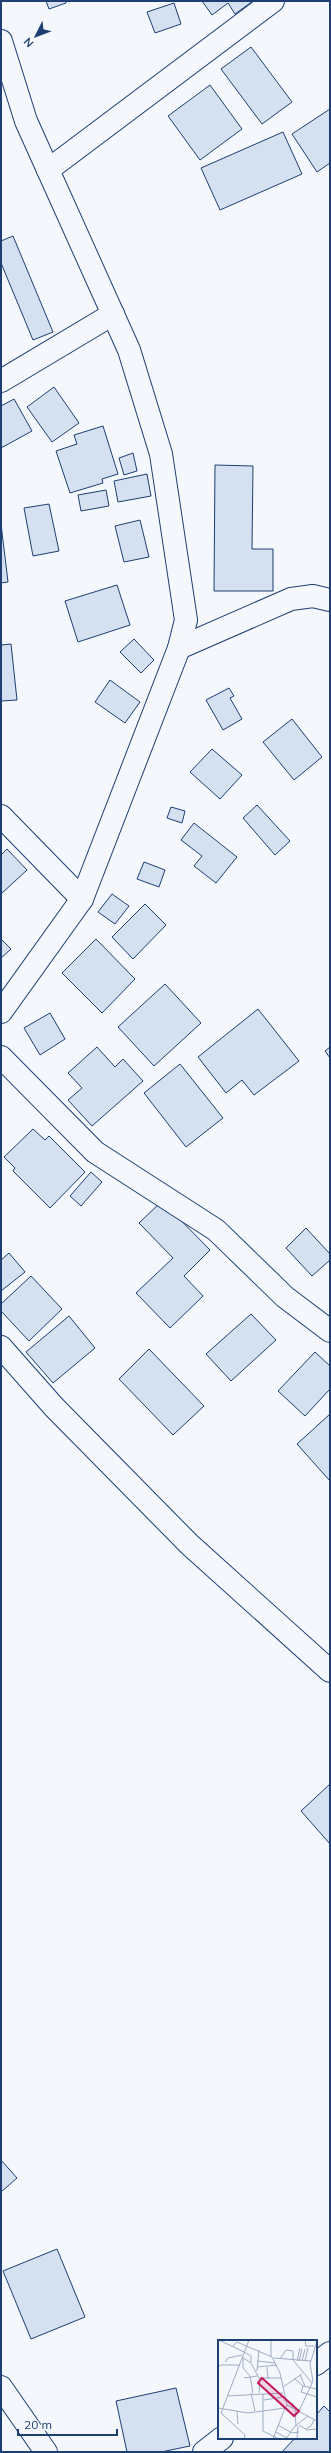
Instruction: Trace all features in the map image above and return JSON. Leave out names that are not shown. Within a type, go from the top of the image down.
[{"type":"street","points":[[48,170],[274,1]]},
{"type":"street","points":[[1,41],[26,121],[130,350],[161,454],[186,620],[179,648],[82,900],[1,1012]]},
{"type":"street","points":[[1,381],[114,314]]},
{"type":"street","points":[[179,648],[292,599],[313,596],[330,600]]},
{"type":"street","points":[[1,816],[82,900]]},
{"type":"street","points":[[1,1057],[95,1152],[216,1230],[285,1297],[330,1331]]},
{"type":"street","points":[[1,1347],[54,1407],[189,1544],[330,1671]]},
{"type":"street","points":[[317,2363],[330,2353]]},
{"type":"street","points":[[1,2387],[46,2452]]},
{"type":"street","points":[[204,2452],[221,2439]]},
{"type":"building","points":[[46,1],[66,1],[66,3],[49,9]]},
{"type":"building","points":[[202,1],[253,1],[235,14],[228,3],[212,15]]},
{"type":"building","points":[[174,3],[181,24],[155,33],[147,12]]},
{"type":"building","points":[[251,47],[292,102],[262,124],[221,69]]},
{"type":"building","points":[[210,85],[242,129],[200,160],[168,116]]},
{"type":"building","points":[[330,109],[330,163],[317,172],[292,134]]},
{"type":"building","points":[[283,132],[302,174],[220,210],[201,168]]},
{"type":"building","points":[[13,236],[53,332],[33,340],[1,263],[1,241]]},
{"type":"building","points":[[54,387],[79,423],[52,442],[27,407]]},
{"type":"building","points":[[14,399],[32,431],[1,448],[1,406]]},
{"type":"building","points":[[103,426],[118,474],[102,479],[103,483],[70,493],[56,451],[77,444],[74,435]]},
{"type":"building","points":[[133,453],[137,471],[124,475],[119,458]]},
{"type":"building","points":[[215,465],[253,466],[252,549],[273,549],[273,591],[214,591]]},
{"type":"building","points":[[147,474],[151,496],[118,502],[114,481]]},
{"type":"building","points":[[106,490],[109,506],[81,511],[78,495]]},
{"type":"building","points":[[49,504],[59,551],[33,556],[24,508]]},
{"type":"building","points":[[140,520],[149,557],[124,562],[115,526]]},
{"type":"building","points":[[1,524],[8,582],[1,583]]},
{"type":"building","points":[[117,585],[130,625],[78,642],[65,601]]},
{"type":"building","points":[[134,639],[154,660],[141,673],[120,652]]},
{"type":"building","points":[[11,644],[17,700],[1,701],[1,645]]},
{"type":"building","points":[[110,680],[140,702],[125,723],[95,702]]},
{"type":"building","points":[[229,688],[234,696],[230,698],[242,719],[223,730],[206,700]]},
{"type":"building","points":[[292,719],[322,757],[294,780],[263,742]]},
{"type":"building","points":[[212,749],[242,775],[220,799],[190,772]]},
{"type":"building","points":[[257,805],[290,841],[275,855],[243,818]]},
{"type":"building","points":[[171,807],[185,811],[182,823],[167,818]]},
{"type":"building","points":[[194,823],[237,857],[216,883],[194,866],[202,856],[181,840]]},
{"type":"building","points":[[7,849],[27,870],[1,894],[1,855]]},
{"type":"building","points":[[144,862],[165,870],[159,887],[137,879]]},
{"type":"building","points":[[112,894],[129,906],[115,924],[98,912]]},
{"type":"building","points":[[145,904],[166,925],[133,959],[112,937]]},
{"type":"building","points":[[1,939],[11,949],[1,958]]},
{"type":"building","points":[[96,939],[135,979],[102,1013],[62,973]]},
{"type":"building","points":[[165,984],[201,1023],[154,1066],[118,1027]]},
{"type":"building","points":[[258,1009],[299,1061],[254,1095],[242,1080],[226,1093],[198,1057]]},
{"type":"building","points":[[50,1013],[65,1039],[40,1055],[24,1028]]},
{"type":"building","points":[[97,1047],[115,1067],[123,1059],[143,1081],[92,1126],[68,1100],[82,1088],[68,1073]]},
{"type":"building","points":[[330,1047],[330,1058],[325,1051]]},
{"type":"building","points":[[180,1064],[223,1118],[186,1147],[144,1093]]},
{"type":"building","points":[[33,1129],[45,1140],[49,1136],[85,1172],[50,1208],[13,1171],[15,1168],[4,1157]]},
{"type":"building","points":[[91,1172],[102,1182],[81,1206],[70,1196]]},
{"type":"building","points":[[162,1201],[210,1250],[184,1276],[203,1296],[170,1328],[136,1293],[173,1258],[139,1223]]},
{"type":"building","points":[[306,1228],[330,1254],[330,1260],[312,1276],[286,1248]]},
{"type":"building","points":[[9,1253],[25,1272],[1,1291],[1,1260]]},
{"type":"building","points":[[31,1276],[62,1309],[29,1341],[1,1311],[1,1304]]},
{"type":"building","points":[[251,1314],[276,1340],[231,1381],[206,1354]]},
{"type":"building","points":[[69,1316],[95,1348],[53,1383],[26,1352]]},
{"type":"building","points":[[149,1349],[204,1406],[173,1435],[119,1379]]},
{"type":"building","points":[[315,1352],[330,1366],[330,1389],[305,1416],[278,1391]]},
{"type":"building","points":[[330,1414],[330,1481],[297,1444]]},
{"type":"building","points":[[330,1784],[330,1844],[301,1811]]},
{"type":"building","points":[[1,2160],[17,2178],[1,2192]]},
{"type":"building","points":[[57,2249],[85,2317],[31,2339],[3,2271]]},
{"type":"building","points":[[176,2388],[190,2446],[161,2452],[127,2452],[116,2401]]},
{"type":"building","points":[[324,2406],[330,2412],[330,2452],[282,2452],[294,2439],[317,2439],[317,2414]]}]
